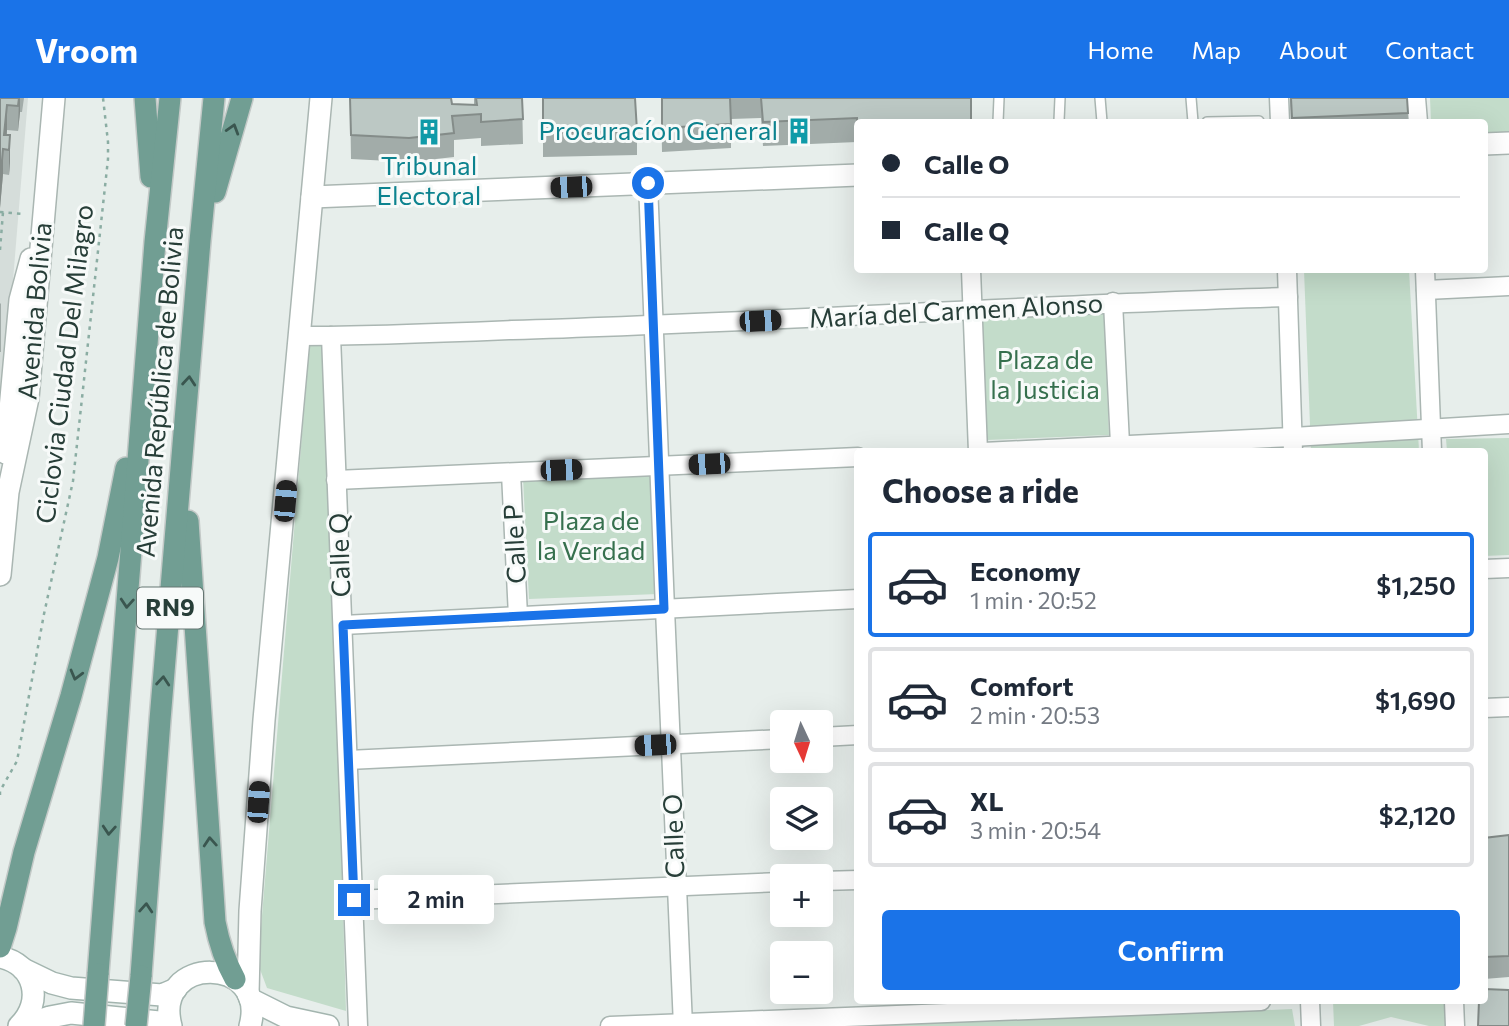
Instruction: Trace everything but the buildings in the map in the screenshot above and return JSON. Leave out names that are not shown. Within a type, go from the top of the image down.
[{"type":"main road","points":[[145,98],[155,242]]},
{"type":"main road","name":"Avenida República de Bolivia","points":[[94,1026],[155,242],[170,98]]},
{"type":"main road","name":"Avenida República de Bolivia","points":[[136,1026],[214,98]]},
{"type":"main road","points":[[200,241],[242,98]]},
{"type":"main road","points":[[0,947],[24,852],[71,696],[108,558],[145,370]]},
{"type":"main road","points":[[185,426],[188,536],[214,909],[224,959],[244,991]]},
{"type":"street","name":"Avenida Bolivia","points":[[0,575],[5,523],[8,421],[20,300],[47,182],[54,98]]},
{"type":"street","points":[[250,1026],[252,1011],[244,991],[264,720],[321,98]]},
{"type":"street","points":[[1279,98],[1280,119]]},
{"type":"street","points":[[1416,98],[1418,119]]},
{"type":"street","points":[[1488,144],[1509,143]]},
{"type":"street","points":[[312,197],[854,174]]},
{"type":"street","name":"Calle O","points":[[648,183],[683,1024]]},
{"type":"street","points":[[971,273],[981,448]]},
{"type":"street","points":[[1287,273],[1293,444]]},
{"type":"street","points":[[1425,273],[1432,448]]},
{"type":"street","points":[[1426,290],[1509,286]]},
{"type":"street","name":"María del Carmen Alonso","points":[[300,336],[654,326],[1114,302],[1288,297]]},
{"type":"street","points":[[1114,302],[1120,444]]},
{"type":"street","name":"Calle Q","points":[[331,336],[358,1026]]},
{"type":"street","points":[[1050,448],[1120,444],[1293,444],[1431,428],[1509,424]]},
{"type":"street","points":[[336,480],[854,457]]},
{"type":"street","name":"Calle P","points":[[511,472],[518,616]]},
{"type":"street","points":[[1488,569],[1509,568]]},
{"type":"street","points":[[343,625],[854,599]]},
{"type":"street","points":[[1488,708],[1509,707]]},
{"type":"street","points":[[833,736],[854,735]]},
{"type":"street","points":[[348,760],[770,740]]},
{"type":"street","points":[[833,881],[854,880]]},
{"type":"street","points":[[354,900],[770,883]]},
{"type":"street","points":[[23,969],[52,983],[71,988],[162,995],[176,989],[231,953],[237,945],[250,911]]},
{"type":"street","points":[[0,957],[15,962],[30,979],[33,1002],[21,1026]]},
{"type":"street","points":[[201,972],[225,974],[244,991],[286,1017],[328,1026]]},
{"type":"street","points":[[21,1026],[71,1013],[159,1022],[169,1026],[169,1008],[176,989]]},
{"type":"street","points":[[610,1026],[1195,1004]]},
{"type":"street","points":[[1310,1004],[1311,1026]]},
{"type":"street","points":[[1454,1004],[1455,1026]]},
{"type":"lane","points":[[998,119],[999,98]]},
{"type":"lane","points":[[1059,119],[1060,98]]},
{"type":"lane","points":[[1100,98],[1101,119]]},
{"type":"lane","points":[[1191,98],[1193,119]]},
{"type":"path","name":"Ciclovia Ciudad Del Milagro","points":[[0,795],[17,761],[44,614],[73,481],[108,159],[103,98]]},
{"type":"path","points":[[0,250],[2,212],[23,214]]},
{"type":"shaded area","points":[[0,98],[28,98],[0,438]]},
{"type":"green space","points":[[1430,98],[1509,98],[1509,132],[1488,133],[1488,119],[1431,119]]},
{"type":"green space","points":[[1304,273],[1409,273],[1419,448],[1311,448]]},
{"type":"green space","name":"Plaza de la Justicia","points":[[1104,311],[1109,435],[986,440],[980,316]]},
{"type":"green space","points":[[310,339],[327,339],[346,1011],[267,988],[258,964]]},
{"type":"green space","points":[[1509,438],[1509,555],[1488,556],[1488,448],[1447,448],[1446,439]]},
{"type":"green space","name":"Plaza de la Verdad","points":[[653,472],[658,594],[529,599],[523,478]]},
{"type":"green space","points":[[1333,1004],[1446,1004],[1447,1026],[1429,1026],[1391,1017],[1359,1026],[1334,1026]]},
{"type":"green space","points":[[1292,1009],[1295,1026],[867,1026]]},
{"type":"place","name":"Procuracíon General","points":[[799,131]]},
{"type":"place","name":"Tribunal Electoral","points":[[429,132]]},
{"type":"route","points":[[354,900],[343,625],[664,609],[648,183]]}]
